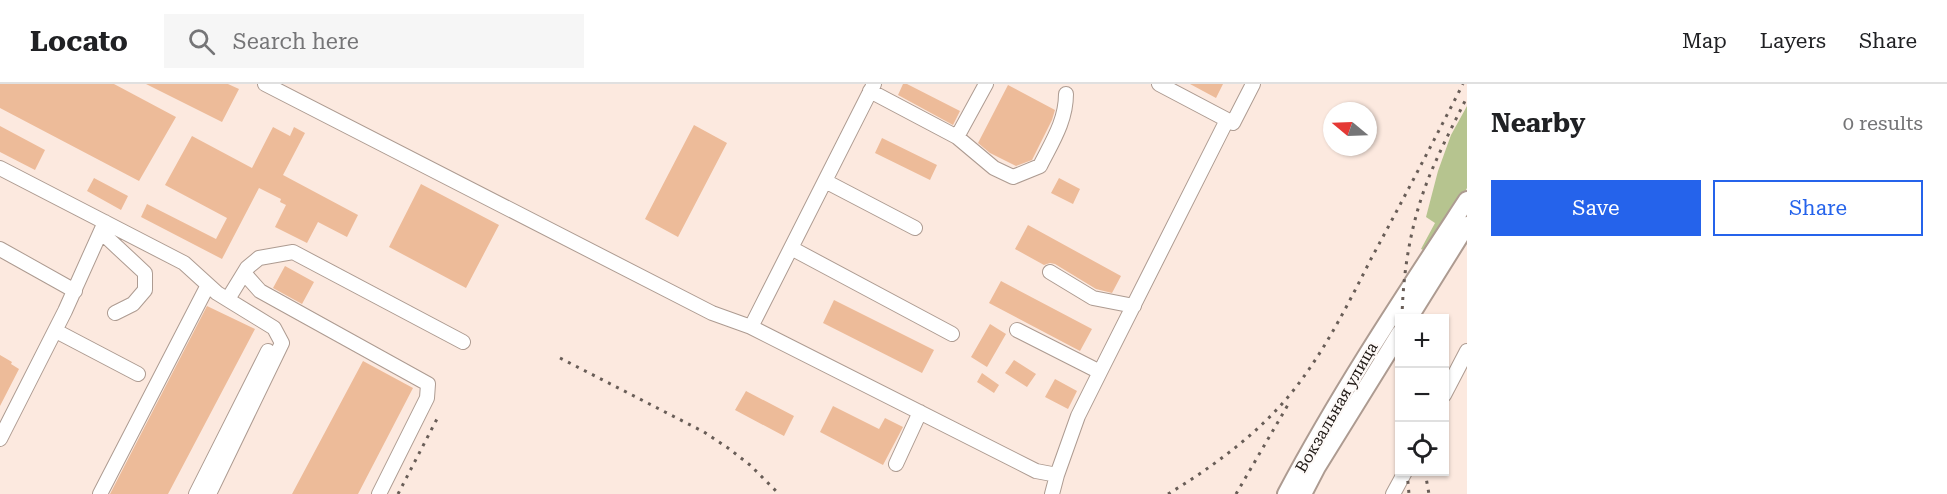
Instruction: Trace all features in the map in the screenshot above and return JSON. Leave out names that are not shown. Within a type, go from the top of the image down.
[{"type":"main road","name":"Вокзальная улица","points":[[1286,494],[1317,435],[1353,375],[1467,200]]},
{"type":"main road","points":[[1411,314],[1467,225]]},
{"type":"main road","points":[[1303,494],[1317,467],[1395,341]]},
{"type":"lane","points":[[266,84],[712,313],[751,327],[1036,471],[1057,475]]},
{"type":"lane","points":[[957,137],[986,84]]},
{"type":"lane","points":[[1159,84],[1233,123],[1253,84]]},
{"type":"lane","points":[[751,327],[872,88],[957,137],[994,168],[1013,177],[1040,166],[1066,110],[1066,94]]},
{"type":"lane","points":[[1052,494],[1078,416],[1227,120]]},
{"type":"lane","points":[[0,168],[103,227],[184,263],[208,285],[274,328],[282,343],[209,494]]},
{"type":"lane","points":[[825,181],[915,228]]},
{"type":"lane","points":[[0,439],[56,331],[103,227]]},
{"type":"lane","points":[[103,227],[145,273],[145,290],[133,304],[114,313]]},
{"type":"lane","points":[[791,248],[952,334]]},
{"type":"lane","points":[[0,249],[75,291]]},
{"type":"lane","points":[[228,299],[244,273],[259,258],[293,252],[464,342]]},
{"type":"lane","points":[[1050,272],[1093,298],[1134,306]]},
{"type":"lane","points":[[244,273],[260,291],[428,384],[427,398],[379,494]]},
{"type":"lane","points":[[100,494],[208,285]]},
{"type":"lane","points":[[1017,330],[1100,372]]},
{"type":"lane","points":[[56,331],[138,374]]},
{"type":"lane","points":[[196,494],[277,333]]},
{"type":"lane","points":[[1449,385],[1467,351]]},
{"type":"lane","points":[[896,464],[920,412]]},
{"type":"lane","points":[[1393,494],[1402,476]]},
{"type":"green space","points":[[1467,106],[1467,188],[1431,253],[1421,249],[1435,223],[1426,217],[1438,171],[1451,135]]},
{"type":"building","points":[[0,84],[114,84],[176,117],[139,181],[0,108]]},
{"type":"building","points":[[146,84],[228,84],[239,89],[222,122]]},
{"type":"building","points":[[903,84],[960,111],[953,125],[898,95]]},
{"type":"building","points":[[1190,84],[1223,84],[1216,98]]},
{"type":"building","points":[[1008,85],[1055,110],[1032,160],[1016,166],[990,153],[978,143]]},
{"type":"building","points":[[694,125],[727,143],[678,237],[645,219]]},
{"type":"building","points":[[0,126],[45,150],[35,170],[0,152]]},
{"type":"building","points":[[273,127],[290,136],[294,127],[305,133],[283,175],[358,215],[347,237],[318,222],[307,243],[275,227],[286,205],[280,202],[281,199],[259,188],[222,259],[141,217],[147,204],[216,239],[227,218],[165,185],[192,136],[252,168]]},
{"type":"building","points":[[882,138],[937,165],[930,180],[875,153]]},
{"type":"building","points":[[94,178],[128,196],[121,210],[87,191]]},
{"type":"building","points":[[1059,178],[1080,189],[1073,204],[1051,193]]},
{"type":"building","points":[[421,184],[499,225],[466,288],[389,247]]},
{"type":"building","points":[[1028,225],[1121,276],[1112,293],[1096,289],[1055,264],[1044,265],[1015,249]]},
{"type":"building","points":[[285,266],[314,282],[302,304],[273,288]]},
{"type":"building","points":[[1001,281],[1092,329],[1080,351],[989,303]]},
{"type":"building","points":[[834,300],[934,350],[922,373],[823,323]]},
{"type":"building","points":[[207,306],[255,329],[168,494],[110,494]]},
{"type":"building","points":[[990,324],[1006,334],[987,367],[971,357]]},
{"type":"building","points":[[0,355],[19,369],[0,406]]},
{"type":"building","points":[[1014,360],[1036,374],[1027,387],[1005,373]]},
{"type":"building","points":[[363,361],[413,388],[358,494],[292,494]]},
{"type":"building","points":[[982,373],[999,385],[994,393],[977,382]]},
{"type":"building","points":[[1055,379],[1077,391],[1068,409],[1045,397]]},
{"type":"building","points":[[746,391],[794,416],[784,436],[735,410]]},
{"type":"building","points":[[833,406],[879,429],[885,418],[903,427],[883,465],[820,432]]},
{"type":"railway","points":[[1168,494],[1247,438],[1301,381],[1344,312],[1463,84]]},
{"type":"railway","points":[[1402,314],[1406,264],[1417,211],[1433,167],[1467,97]]},
{"type":"railway","points":[[560,358],[704,432],[750,465],[779,494]]},
{"type":"railway","points":[[1236,494],[1289,403]]},
{"type":"railway","points":[[398,494],[439,415]]},
{"type":"railway","points":[[1407,476],[1409,494]]},
{"type":"railway","points":[[1426,476],[1429,494]]}]
